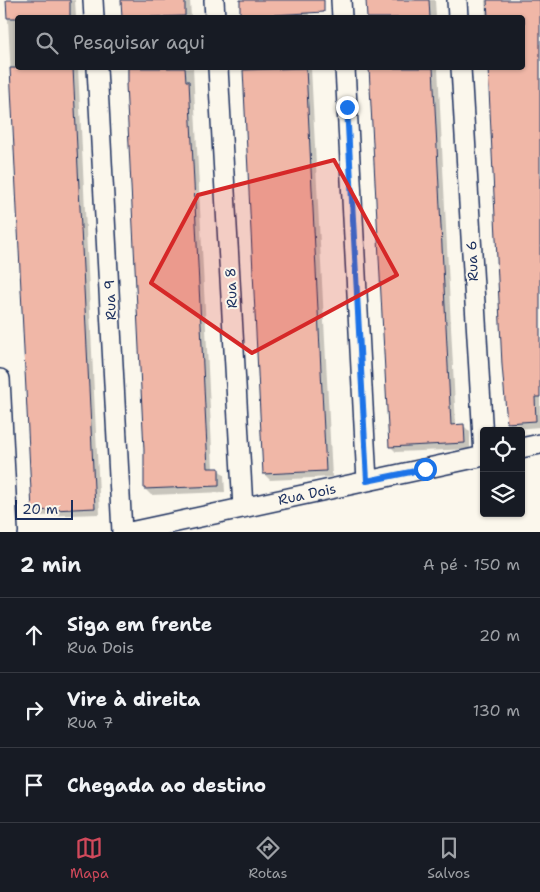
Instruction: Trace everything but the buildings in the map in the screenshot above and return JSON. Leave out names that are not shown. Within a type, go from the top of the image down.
[{"type":"street","points":[[94,0],[94,15]]},
{"type":"street","points":[[214,0],[216,15]]},
{"type":"street","points":[[341,0],[342,15]]},
{"type":"street","points":[[457,0],[458,15]]},
{"type":"street","name":"Rua 9","points":[[97,70],[122,532]]},
{"type":"street","name":"Rua 8","points":[[218,70],[243,508]]},
{"type":"street","points":[[344,70],[367,481]]},
{"type":"street","name":"Rua 6","points":[[461,70],[482,427]]},
{"type":"street","points":[[0,379],[8,532]]},
{"type":"street","points":[[525,447],[540,444]]},
{"type":"street","name":"Rua Dois","points":[[130,532],[178,527],[243,508],[480,457]]},
{"type":"highlighted area","points":[[334,160],[397,275],[252,353],[151,283],[198,195]]},
{"type":"route","points":[[347,107],[367,481],[425,469]]}]
